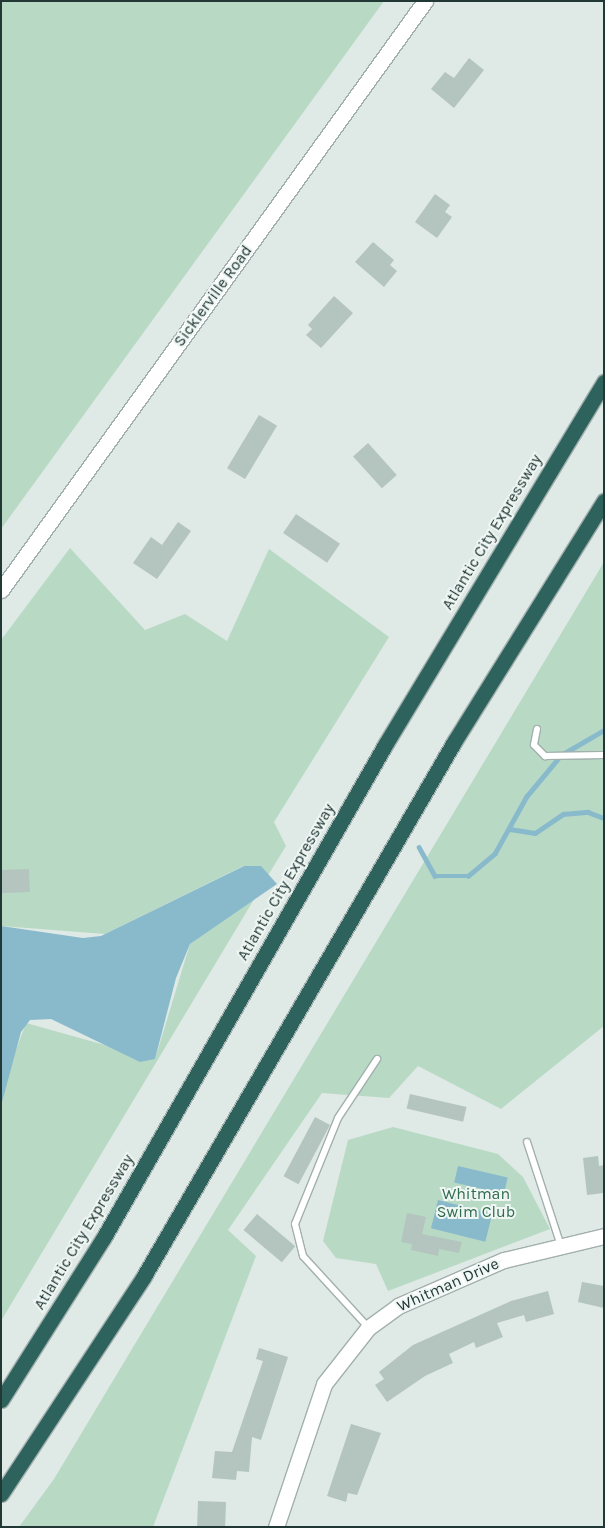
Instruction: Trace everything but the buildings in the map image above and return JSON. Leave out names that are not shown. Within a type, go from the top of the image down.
[{"type":"highway","name":"Atlantic City Expressway","points":[[1,1400],[104,1237],[385,745],[604,382]]},
{"type":"highway","points":[[1,1494],[144,1276],[454,742],[604,502]]},
{"type":"main road","name":"Sicklerville Road","points":[[1,590],[425,1]]},
{"type":"main road","name":"Whitman Drive","points":[[276,1527],[324,1384],[368,1328],[414,1298],[504,1260],[560,1243],[604,1236]]},
{"type":"lane","points":[[536,729],[534,745],[545,756],[565,758],[604,755]]},
{"type":"lane","points":[[368,1328],[303,1256],[295,1224],[338,1118],[377,1059]]},
{"type":"lane","points":[[527,1142],[560,1243]]},
{"type":"green space","points":[[1,1],[384,1],[1,529]]},
{"type":"green space","points":[[70,548],[145,630],[185,614],[227,641],[269,549],[389,637],[274,822],[286,846],[267,877],[243,866],[105,934],[1,926],[1,640]]},
{"type":"green space","points":[[604,562],[604,1026],[501,1109],[418,1066],[389,1098],[322,1093],[228,1230],[256,1256],[153,1527],[19,1527],[54,1479]]},
{"type":"green space","points":[[256,896],[1,1321],[1,1090],[26,1023],[155,1059],[190,944]]},
{"type":"green space","name":"Whitman Swim Club","points":[[393,1127],[498,1154],[523,1177],[550,1229],[388,1291],[376,1264],[336,1258],[323,1241],[348,1140]]},
{"type":"water","points":[[244,866],[261,866],[277,884],[190,944],[176,978],[155,1059],[140,1062],[51,1019],[30,1020],[21,1032],[1,1106],[1,926],[83,938],[101,936]]},
{"type":"water","points":[[458,1166],[508,1177],[504,1194],[454,1183]]},
{"type":"water","points":[[438,1200],[492,1214],[485,1242],[431,1228]]},
{"type":"waterway","points":[[419,847],[435,876],[468,876],[495,853],[526,797],[561,755],[604,730]]},
{"type":"waterway","points":[[510,829],[535,833],[563,814],[588,812],[604,818]]}]
